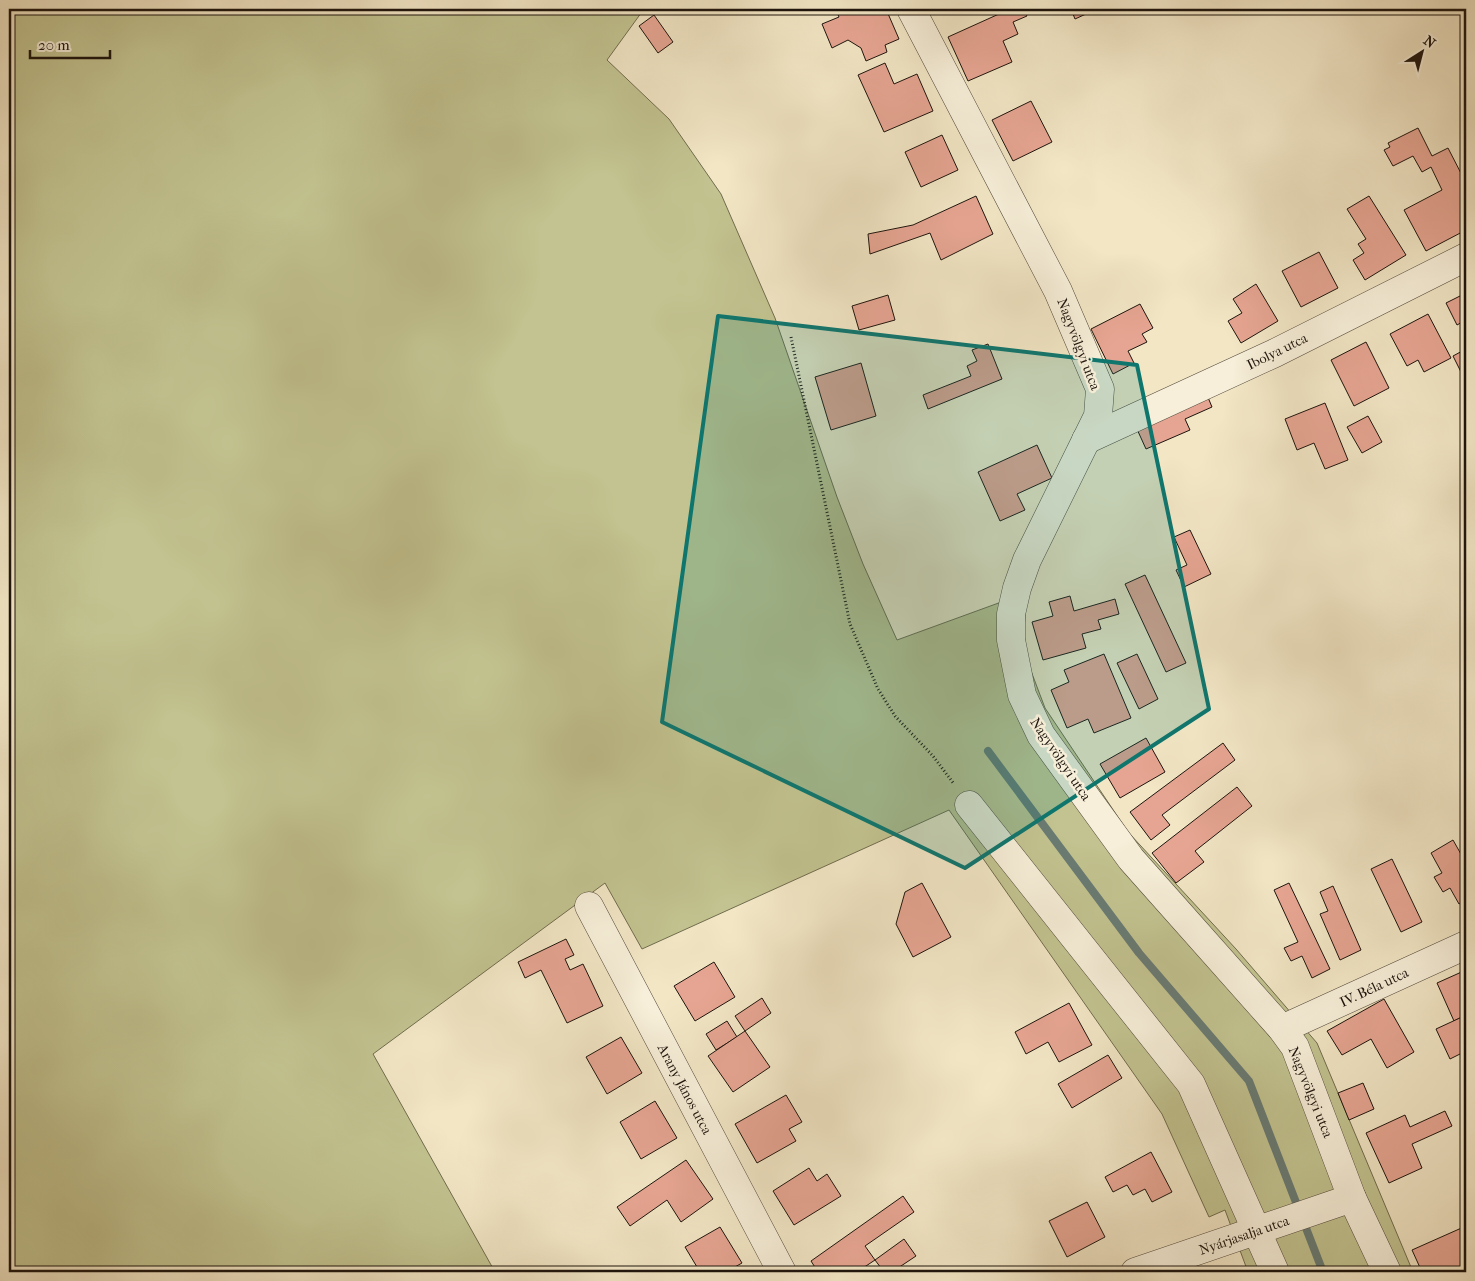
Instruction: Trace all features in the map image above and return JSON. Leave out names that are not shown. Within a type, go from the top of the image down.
[{"type":"street","name":"Nagyvölgyi utca","points":[[911,9],[1058,291],[1100,389],[1098,416],[1027,560],[1017,588],[1011,614],[1011,640],[1022,695],[1042,735],[1130,859],[1282,1029],[1295,1047],[1352,1198],[1387,1272]]},
{"type":"street","name":"Ibolya utca","points":[[1086,440],[1275,353],[1466,257]]},
{"type":"street","points":[[969,805],[1191,1084],[1276,1272]]},
{"type":"street","name":"Arany János utca","points":[[589,906],[782,1272]]},
{"type":"street","name":"IV. Béla utca","points":[[1282,1029],[1466,945]]},
{"type":"street","name":"Nyárjasalja utca","points":[[1135,1272],[1352,1198]]},
{"type":"path","points":[[791,337],[850,624],[878,689],[895,716],[933,756],[969,805]]},
{"type":"highlighted area","points":[[718,316],[1137,365],[1209,709],[965,868],[662,722]]},
{"type":"green space","points":[[9,9],[644,9],[607,60],[669,119],[721,194],[775,318],[837,497],[863,564],[897,640],[1026,593],[1024,634],[1028,663],[1045,708],[1128,832],[1236,949],[1317,1043],[1413,1272],[1248,1272],[1225,1210],[1209,1217],[1162,1114],[949,810],[642,949],[605,883],[373,1054],[495,1272],[9,1272]]},
{"type":"building","points":[[886,9],[899,39],[885,45],[887,52],[866,61],[861,48],[848,40],[832,48],[822,24],[839,17],[836,10]]},
{"type":"building","points":[[1010,9],[1023,9],[1027,16],[1013,22],[1018,34],[1003,41],[1012,62],[968,81],[948,37]]},
{"type":"building","points":[[1071,9],[1097,9],[1075,19]]},
{"type":"building","points":[[654,15],[673,42],[658,53],[639,26]]},
{"type":"building","points":[[885,63],[894,84],[917,74],[933,111],[884,132],[858,75]]},
{"type":"building","points":[[1031,101],[1052,142],[1013,161],[992,120]]},
{"type":"building","points":[[1418,128],[1432,156],[1448,148],[1466,183],[1466,215],[1461,218],[1466,230],[1426,251],[1404,210],[1442,190],[1431,167],[1422,172],[1413,156],[1393,166],[1384,150],[1390,147],[1388,143]]},
{"type":"building","points":[[942,135],[958,170],[921,187],[905,152]]},
{"type":"building","points":[[976,196],[993,234],[941,260],[930,233],[870,254],[868,234],[913,225]]},
{"type":"building","points":[[1369,196],[1406,255],[1365,280],[1353,260],[1364,253],[1358,244],[1366,239],[1347,209]]},
{"type":"building","points":[[1319,252],[1338,288],[1301,307],[1282,271]]},
{"type":"building","points":[[1256,284],[1278,321],[1241,343],[1228,321],[1242,313],[1233,299]]},
{"type":"building","points":[[1466,293],[1466,320],[1457,325],[1446,303]]},
{"type":"building","points":[[888,295],[895,320],[859,330],[852,306]]},
{"type":"building","points":[[1140,304],[1153,328],[1142,334],[1147,342],[1128,351],[1134,363],[1113,374],[1091,329]]},
{"type":"building","points":[[1428,314],[1451,358],[1424,372],[1418,360],[1407,366],[1390,334]]},
{"type":"building","points":[[1366,342],[1389,388],[1354,406],[1331,360]]},
{"type":"building","points":[[988,344],[1002,379],[928,409],[923,395],[971,376],[967,366],[977,361],[972,350]]},
{"type":"building","points":[[1466,349],[1466,382],[1453,356]]},
{"type":"building","points":[[861,363],[876,416],[831,430],[815,377]]},
{"type":"building","points":[[1207,395],[1212,407],[1185,419],[1190,430],[1146,449],[1136,427]]},
{"type":"building","points":[[1325,403],[1348,460],[1325,469],[1314,443],[1297,450],[1285,419]]},
{"type":"building","points":[[1368,416],[1382,442],[1362,453],[1347,427]]},
{"type":"building","points":[[1037,445],[1052,478],[1017,494],[1025,510],[1000,521],[978,472]]},
{"type":"building","points":[[1190,530],[1211,574],[1184,587],[1176,570],[1187,565],[1174,537]]},
{"type":"building","points":[[1145,575],[1186,663],[1166,672],[1125,584]]},
{"type":"building","points":[[1070,596],[1074,611],[1115,599],[1119,614],[1098,620],[1101,629],[1082,634],[1086,648],[1043,660],[1032,622],[1053,616],[1049,602]]},
{"type":"building","points":[[1104,654],[1131,718],[1094,733],[1088,719],[1067,728],[1051,690],[1069,682],[1064,670]]},
{"type":"building","points":[[1137,654],[1158,699],[1139,709],[1117,663]]},
{"type":"building","points":[[1146,738],[1165,772],[1120,798],[1100,764]]},
{"type":"building","points":[[1223,743],[1235,760],[1162,815],[1170,825],[1151,840],[1130,812]]},
{"type":"building","points":[[1237,787],[1252,806],[1195,851],[1204,862],[1176,883],[1152,853]]},
{"type":"building","points":[[1453,840],[1466,863],[1466,900],[1459,904],[1450,888],[1443,892],[1434,877],[1442,873],[1431,853]]},
{"type":"building","points":[[1392,859],[1422,922],[1401,932],[1371,869]]},
{"type":"building","points":[[922,883],[951,937],[913,957],[896,924],[905,892]]},
{"type":"building","points":[[1289,883],[1330,969],[1312,978],[1302,956],[1291,961],[1284,948],[1298,942],[1274,890]]},
{"type":"building","points":[[1333,886],[1361,950],[1340,960],[1320,914],[1328,911],[1320,892]]},
{"type":"building","points":[[566,939],[574,955],[565,959],[570,970],[583,964],[603,1006],[567,1023],[541,970],[525,978],[518,962]]},
{"type":"building","points":[[714,962],[735,997],[695,1021],[674,986]]},
{"type":"building","points":[[1466,970],[1466,1015],[1454,1021],[1437,983]]},
{"type":"building","points":[[762,998],[771,1013],[745,1031],[735,1016]]},
{"type":"building","points":[[1384,999],[1414,1052],[1387,1068],[1371,1039],[1342,1055],[1327,1031]]},
{"type":"building","points":[[1069,1003],[1092,1045],[1059,1062],[1048,1042],[1026,1054],[1015,1032]]},
{"type":"building","points":[[1462,1017],[1466,1025],[1466,1051],[1450,1059],[1436,1029]]},
{"type":"building","points":[[727,1021],[737,1037],[716,1050],[706,1034]]},
{"type":"building","points":[[745,1031],[770,1067],[733,1092],[708,1056]]},
{"type":"building","points":[[621,1037],[642,1073],[607,1094],[586,1057]]},
{"type":"building","points":[[1108,1055],[1122,1078],[1072,1108],[1058,1084]]},
{"type":"building","points":[[1363,1083],[1374,1109],[1349,1120],[1338,1093]]},
{"type":"building","points":[[786,1095],[802,1122],[789,1129],[796,1141],[757,1163],[735,1124]]},
{"type":"building","points":[[655,1101],[677,1138],[641,1159],[620,1122]]},
{"type":"building","points":[[1445,1111],[1452,1126],[1412,1144],[1422,1168],[1389,1183],[1366,1133],[1405,1115],[1410,1127]]},
{"type":"building","points":[[1151,1152],[1172,1192],[1152,1202],[1145,1189],[1133,1195],[1127,1185],[1113,1192],[1105,1177]]},
{"type":"building","points":[[686,1160],[713,1199],[681,1222],[667,1200],[630,1226],[617,1207]]},
{"type":"building","points":[[809,1168],[817,1181],[827,1174],[841,1196],[794,1225],[773,1191]]},
{"type":"building","points":[[903,1196],[914,1212],[865,1246],[875,1260],[857,1272],[818,1272],[811,1261]]},
{"type":"building","points":[[1087,1202],[1105,1237],[1067,1257],[1049,1221]]},
{"type":"building","points":[[1466,1226],[1466,1268],[1456,1272],[1422,1272],[1412,1250]]},
{"type":"building","points":[[720,1227],[742,1263],[726,1272],[700,1272],[685,1247]]},
{"type":"building","points":[[904,1239],[916,1256],[892,1272],[884,1272],[875,1260]]},
{"type":"waterway","points":[[988,751],[1139,953],[1249,1081],[1323,1272]]}]
